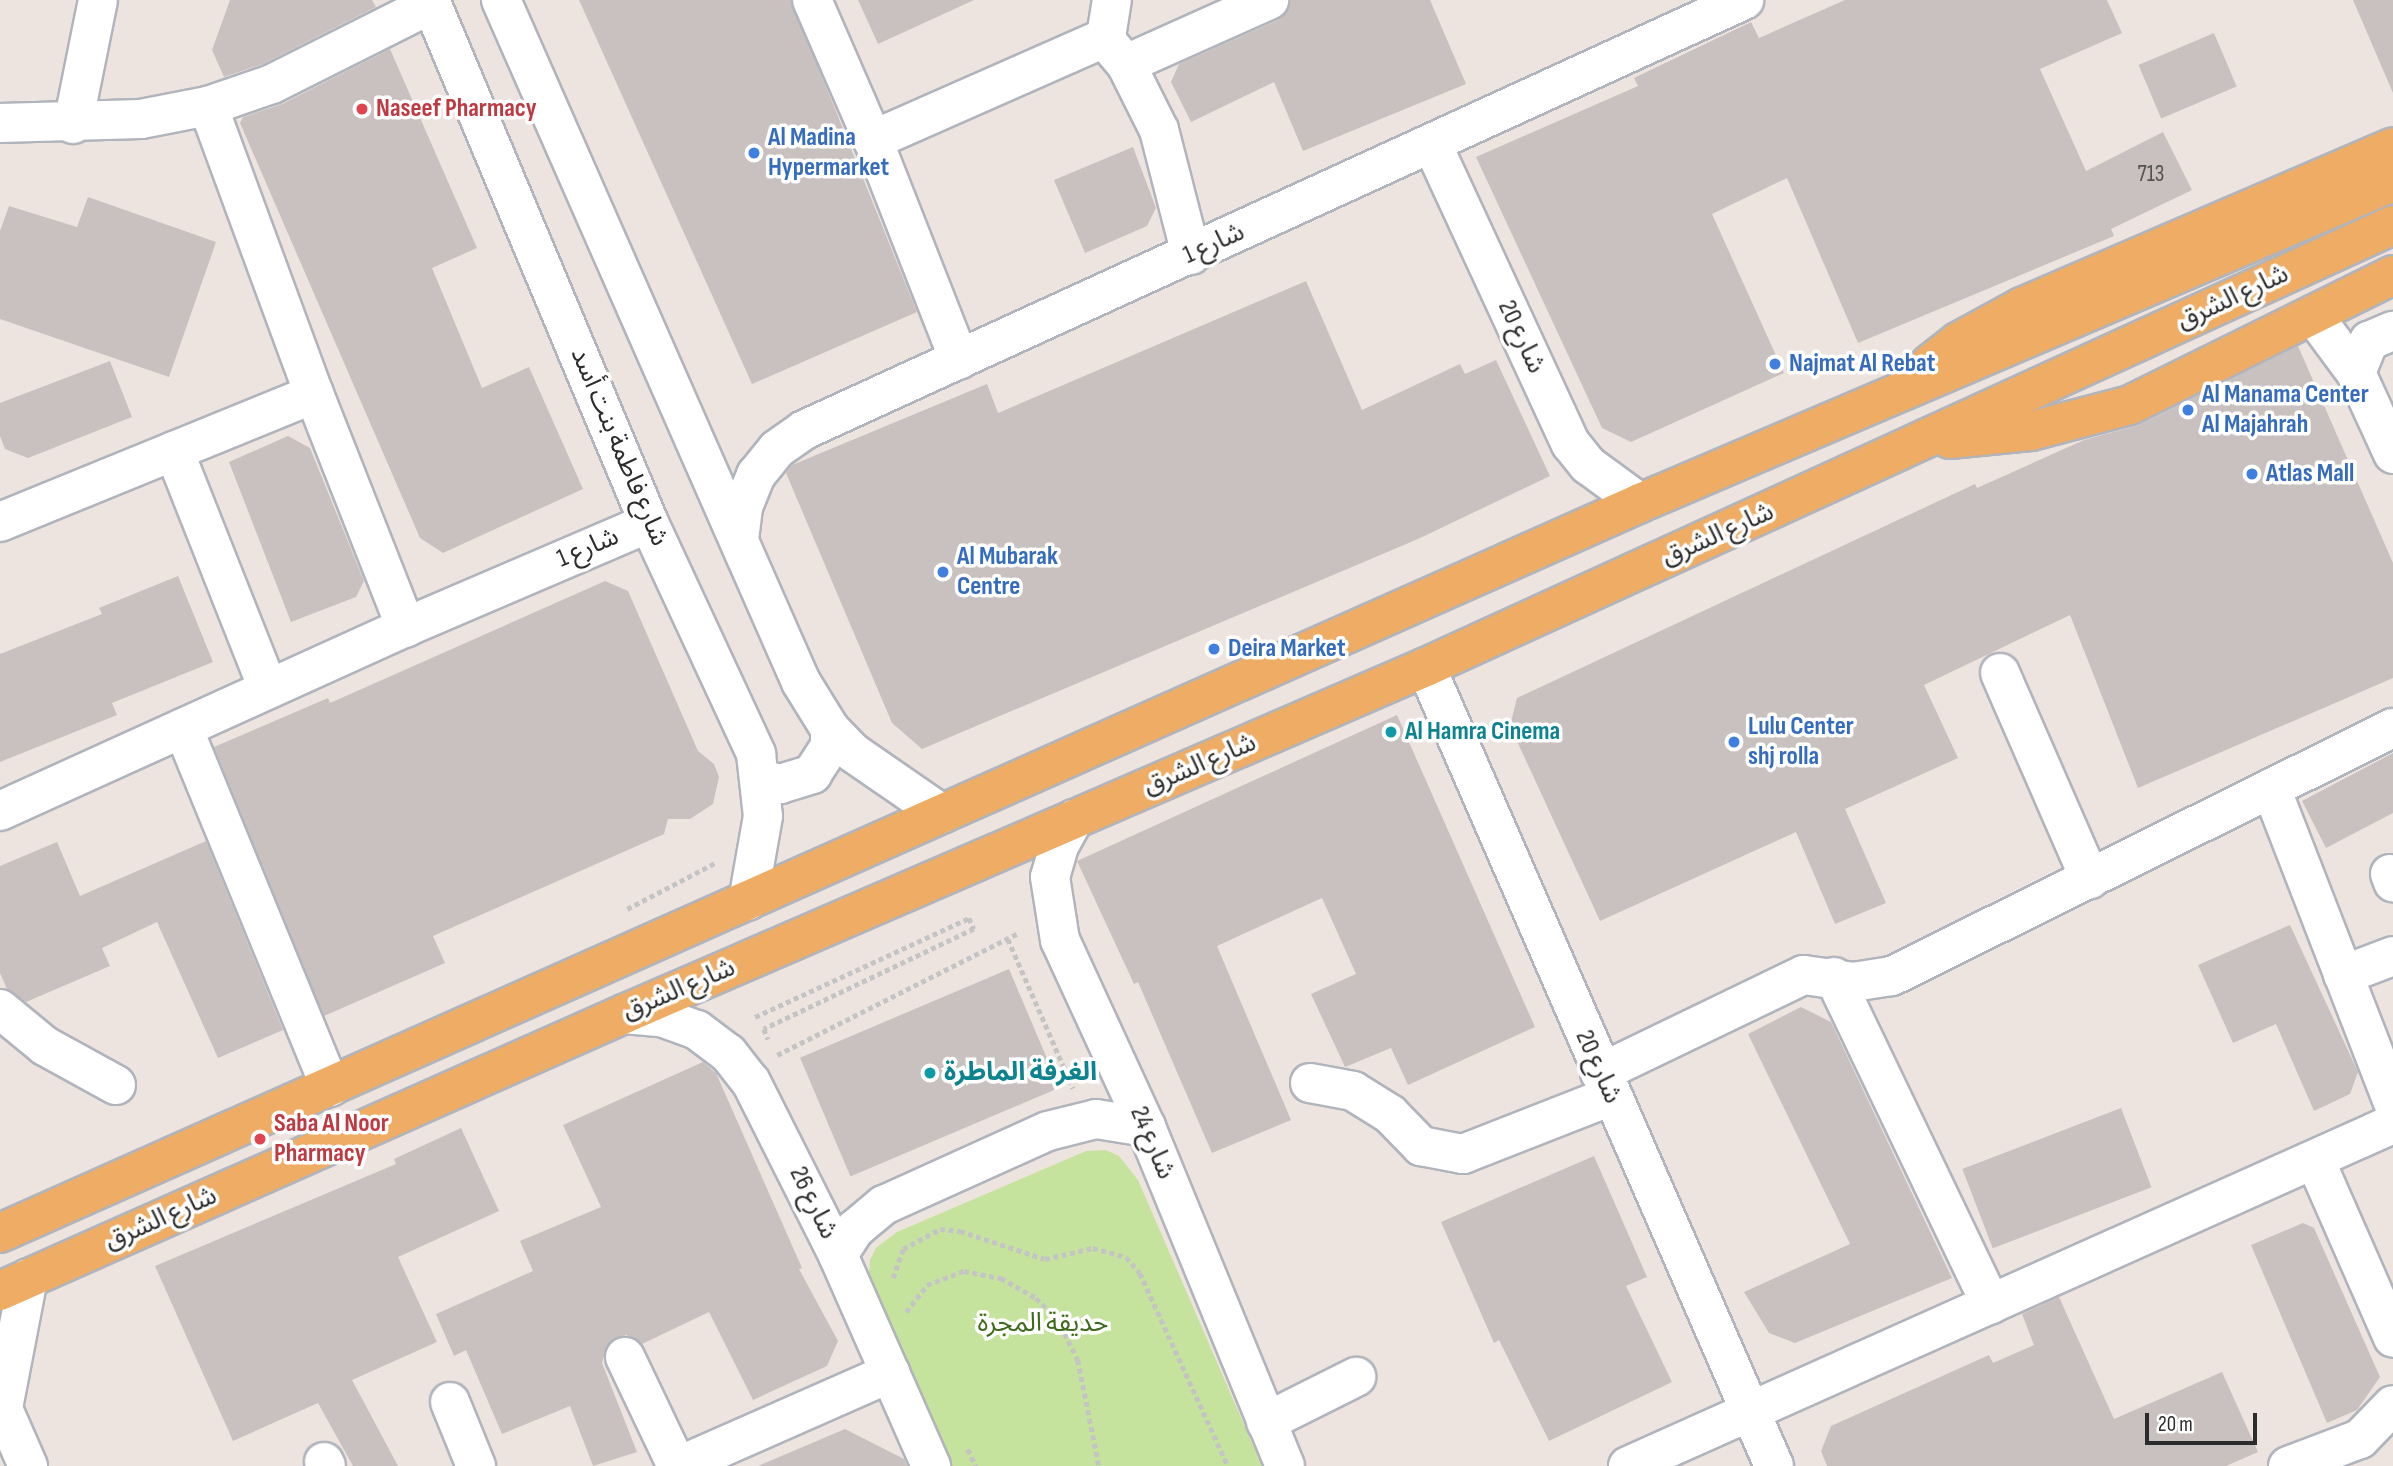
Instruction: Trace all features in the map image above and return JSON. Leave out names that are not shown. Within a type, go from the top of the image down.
[{"type":"main road","points":[[1904,391],[1958,342],[1989,323],[2393,147]]},
{"type":"main road","name":"شارع الشرق","points":[[0,1233],[1640,503],[2393,182]]},
{"type":"main road","name":"شارع الشرق","points":[[14,1285],[624,1014],[1426,667],[2393,225]]},
{"type":"main road","points":[[1927,440],[2031,431],[2130,405],[2393,275]]},
{"type":"street","points":[[73,124],[98,0]]},
{"type":"street","points":[[501,0],[801,682],[830,729],[877,772],[942,814]]},
{"type":"street","points":[[811,0],[873,140],[959,360]]},
{"type":"street","points":[[1112,0],[1116,50],[1158,130],[1191,255]]},
{"type":"street","points":[[873,140],[1116,50],[1269,0]]},
{"type":"street","name":"شارع 1","points":[[739,540],[743,506],[756,475],[777,449],[804,430],[1433,146],[1744,0]]},
{"type":"street","points":[[0,123],[73,124],[141,119],[208,106],[272,84],[431,2]]},
{"type":"street","name":"شارع فاطمة بنت أسد","points":[[431,2],[649,523],[747,729],[761,779],[760,852],[748,901]]},
{"type":"street","points":[[208,106],[314,394],[406,626]]},
{"type":"street","name":"شارع 20","points":[[1433,146],[1571,444],[1588,465],[1640,503]]},
{"type":"street","points":[[2313,315],[2356,373],[2393,454]]},
{"type":"street","points":[[2356,373],[2369,341],[2393,331]]},
{"type":"street","points":[[2,516],[174,451],[314,394]]},
{"type":"street","points":[[174,451],[268,689]]},
{"type":"street","name":"شارع 1","points":[[0,811],[406,626],[649,523]]},
{"type":"street","name":"شارع 20","points":[[1426,667],[1774,1466]]},
{"type":"street","points":[[2000,673],[2090,879]]},
{"type":"street","points":[[183,728],[330,1087]]},
{"type":"street","points":[[1310,1083],[1353,1091],[1390,1114],[1421,1146],[1463,1154],[1606,1085],[1789,980],[1804,975],[1834,977],[1853,982],[1892,976],[2393,728]]},
{"type":"street","points":[[761,779],[780,784],[812,775],[830,746],[830,729]]},
{"type":"street","points":[[2271,788],[2393,1102]]},
{"type":"street","name":"شارع 24","points":[[1074,819],[1059,846],[1051,877],[1054,916],[1068,960],[1146,1126],[1285,1466]]},
{"type":"street","points":[[2343,975],[2393,956]]},
{"type":"street","points":[[1834,977],[1991,1304]]},
{"type":"street","points":[[0,1009],[45,1046],[116,1085]]},
{"type":"street","name":"شارع 26","points":[[624,1014],[661,1017],[697,1030],[727,1053],[771,1116],[838,1255],[931,1466]]},
{"type":"street","points":[[838,1255],[855,1229],[884,1205],[1048,1131],[1096,1119],[1146,1126]]},
{"type":"street","points":[[1628,1466],[2393,1124]]},
{"type":"street","points":[[2315,1160],[2393,1338]]},
{"type":"street","points":[[14,1285],[2,1405],[28,1466]]},
{"type":"street","points":[[625,1357],[678,1466],[890,1373]]},
{"type":"street","points":[[1266,1422],[1356,1377]]},
{"type":"street","points":[[450,1402],[476,1466]]},
{"type":"street","points":[[2288,1466],[2376,1438],[2393,1405]]},
{"type":"path","points":[[776,1055],[1054,916]]},
{"type":"path","points":[[755,1017],[969,918],[974,929],[764,1029],[781,1066]]},
{"type":"path","points":[[1009,939],[1071,1077],[1071,1094]]},
{"type":"path","points":[[895,1283],[894,1264],[903,1249],[940,1229],[960,1231],[1045,1259],[1093,1248],[1126,1257],[1140,1273],[1228,1466]]},
{"type":"path","points":[[905,1313],[927,1285],[964,1271],[1001,1278],[1036,1298],[1057,1318],[1078,1360],[1099,1466]]},
{"type":"path","points":[[902,1302],[911,1325]]},
{"type":"path","points":[[965,1442],[976,1466]]},
{"type":"green space","name":"حديقة المجرة","points":[[1106,1150],[1119,1156],[1138,1180],[1262,1466],[946,1466],[868,1286],[870,1260],[876,1248],[897,1232],[1086,1151]]},
{"type":"building","points":[[230,0],[372,0],[376,7],[263,64],[224,77],[212,50]]},
{"type":"building","name":"Al Madina Hypermarket","points":[[579,0],[791,0],[917,312],[752,384]]},
{"type":"building","points":[[858,0],[974,0],[878,44]]},
{"type":"building","points":[[1291,0],[1430,0],[1466,84],[1303,151],[1274,82],[1191,122],[1171,82],[1179,64],[1278,20]]},
{"type":"building","points":[[1845,0],[2107,0],[2122,33],[2040,69],[2086,171],[2163,132],[2192,190],[2111,229],[2114,236],[1858,343],[1787,178],[1712,214],[1784,373],[1631,442],[1602,428],[1476,157],[1638,86],[1634,78],[1751,22],[1759,38]]},
{"type":"building","points":[[2353,0],[2393,0],[2393,93]]},
{"type":"building","points":[[2214,33],[2237,86],[2161,118],[2139,65]]},
{"type":"building","points":[[390,49],[477,248],[432,268],[482,388],[529,367],[583,489],[443,553],[420,538],[240,123],[243,117],[282,104]]},
{"type":"building","points":[[1133,147],[1156,208],[1147,226],[1085,253],[1054,180]]},
{"type":"building","points":[[88,197],[216,242],[169,377],[0,319],[0,231],[9,206],[77,227]]},
{"type":"building","points":[[1306,281],[1362,410],[1460,364],[1465,374],[1496,360],[1550,476],[1418,539],[922,749],[892,723],[786,473],[792,465],[987,384],[998,413]]},
{"type":"building","points":[[2298,346],[2393,563],[2393,678],[2138,788],[2070,615],[1924,685],[1958,758],[1845,809],[1886,903],[1835,924],[1796,832],[1600,921],[1510,726],[1517,698],[1975,484],[1977,488],[2084,440],[2139,425]]},
{"type":"building","points":[[110,361],[132,417],[28,458],[5,449],[0,436],[0,403]]},
{"type":"building","points":[[288,436],[310,448],[364,581],[356,597],[291,622],[229,462]]},
{"type":"building","points":[[178,576],[213,662],[112,703],[117,715],[0,762],[0,654],[102,614],[99,608]]},
{"type":"building","points":[[605,581],[628,591],[698,751],[714,764],[719,777],[713,804],[690,819],[668,819],[664,834],[433,936],[445,963],[324,1016],[214,747],[328,698],[330,703]]},
{"type":"building","points":[[1397,715],[1535,1027],[1408,1085],[1391,1048],[1345,1067],[1311,994],[1356,974],[1322,898],[1217,946],[1291,1120],[1212,1153],[1138,982],[1134,984],[1077,861]]},
{"type":"building","points":[[2393,753],[2393,813],[2326,848],[2302,801]]},
{"type":"building","points":[[206,841],[283,1030],[218,1058],[157,922],[102,948],[110,966],[26,1002],[7,989],[0,973],[0,866],[57,842],[80,896]]},
{"type":"building","points":[[2290,925],[2358,1072],[2350,1094],[2314,1111],[2276,1024],[2233,1043],[2198,965]]},
{"type":"building","name":"الغرفة الماطرة","points":[[1009,969],[1059,1088],[850,1176],[800,1058]]},
{"type":"building","points":[[1801,1007],[1831,1022],[1952,1278],[1795,1343],[1769,1333],[1744,1292],[1850,1244],[1748,1034]]},
{"type":"building","points":[[703,1062],[716,1073],[802,1268],[799,1269],[838,1341],[827,1366],[753,1400],[709,1312],[642,1344],[626,1335],[607,1345],[602,1363],[637,1452],[593,1466],[570,1406],[502,1434],[466,1350],[454,1356],[436,1314],[533,1271],[520,1241],[601,1207],[563,1125]]},
{"type":"building","points":[[2121,1108],[2151,1187],[1993,1248],[1962,1169]]},
{"type":"building","points":[[461,1128],[499,1211],[398,1257],[437,1342],[352,1380],[398,1466],[353,1466],[318,1403],[233,1441],[155,1266],[396,1164],[394,1159]]},
{"type":"building","points":[[1594,1156],[1647,1277],[1626,1286],[1672,1382],[1549,1441],[1499,1340],[1494,1343],[1441,1222]]},
{"type":"building","points":[[2303,1223],[2314,1228],[2380,1377],[2357,1410],[2327,1423],[2251,1245]]},
{"type":"building","points":[[2059,1297],[2114,1419],[2222,1372],[2258,1452],[2226,1466],[1827,1466],[1821,1451],[1831,1426],[1989,1355],[1993,1363],[2034,1345],[2022,1314]]},
{"type":"building","points":[[845,1429],[904,1459],[907,1466],[758,1466]]},
{"type":"place","name":"Naseef Pharmacy","points":[[362,109]]},
{"type":"place","name":"Al Madina Hypermarket","points":[[754,153]]},
{"type":"place","name":"Najmat Al Rebat","points":[[1775,364]]},
{"type":"place","name":"Al Manama Center Al Majahrah","points":[[2188,410]]},
{"type":"place","name":"Atlas Mall","points":[[2252,474]]},
{"type":"place","name":"Al Mubarak Centre","points":[[943,572]]},
{"type":"place","name":"Deira Market","points":[[1214,649]]},
{"type":"place","name":"Al Hamra Cinema","points":[[1391,732]]},
{"type":"place","name":"Lulu Center shj rolla","points":[[1734,742]]},
{"type":"place","name":"الغرفة الماطرة","points":[[930,1073]]},
{"type":"place","name":"Saba Al Noor Pharmacy","points":[[260,1139]]}]
